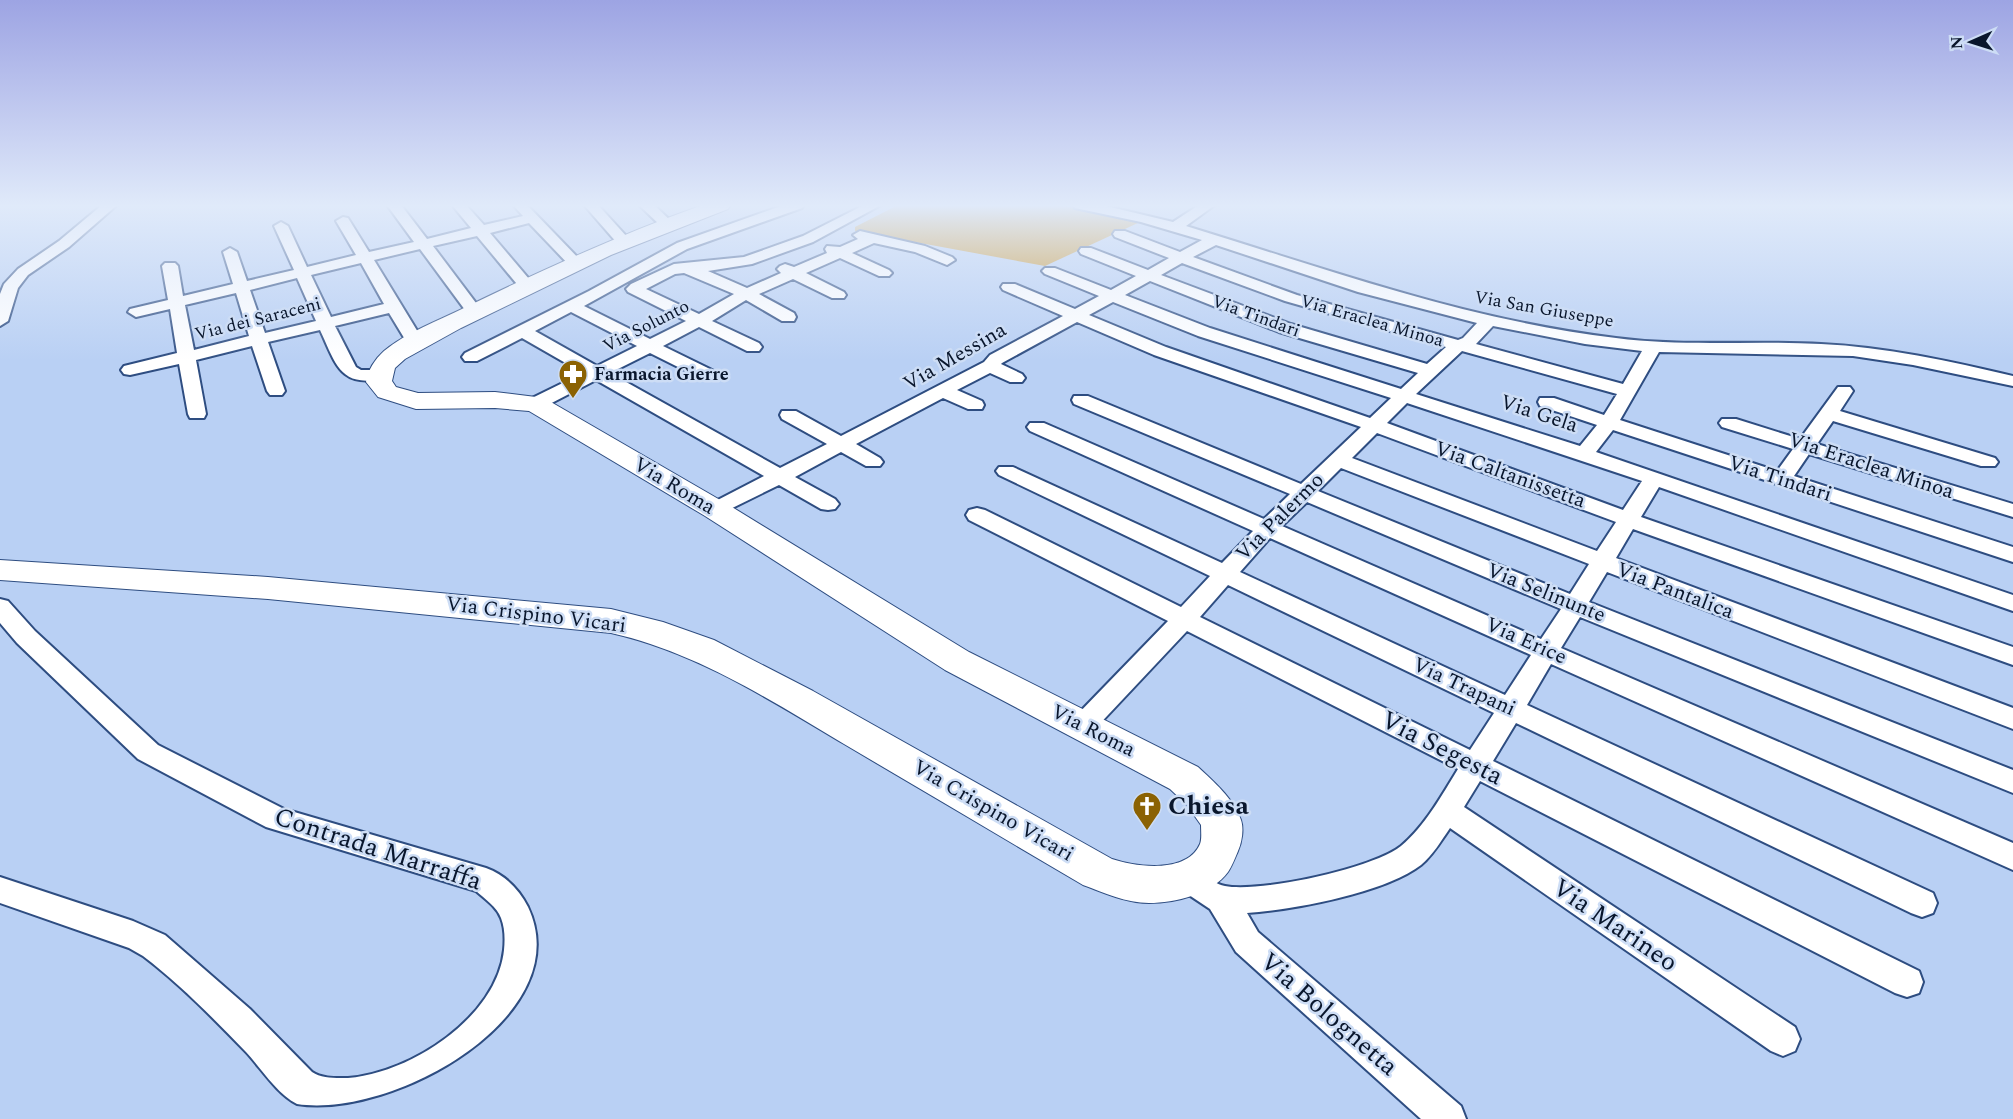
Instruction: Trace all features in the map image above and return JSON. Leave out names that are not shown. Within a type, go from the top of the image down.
[{"type":"street","points":[[0,321],[10,287],[22,272],[43,257]]},
{"type":"street","points":[[232,257],[276,391]]},
{"type":"street","points":[[296,257],[348,370],[357,375],[379,375],[391,357],[415,342],[474,311],[590,257]]},
{"type":"street","points":[[135,312],[369,257]]},
{"type":"street","points":[[435,257],[474,311]]},
{"type":"street","points":[[503,257],[528,286]]},
{"type":"street","points":[[570,257],[576,264]]},
{"type":"street","points":[[578,310],[664,257]]},
{"type":"street","points":[[471,357],[522,331],[682,269],[717,267],[758,257]]},
{"type":"street","points":[[759,257],[837,295]]},
{"type":"street","name":"Via Solunto","points":[[535,404],[699,321],[746,294],[829,257]]},
{"type":"street","points":[[852,257],[884,273]]},
{"type":"street","points":[[940,257],[947,260]]},
{"type":"street","name":"Via Tindari","points":[[1102,257],[1285,328],[1430,371]]},
{"type":"street","name":"Via Messina","points":[[716,510],[990,366],[996,359],[1180,257]]},
{"type":"street","name":"Via Eraclea Minoa","points":[[1181,257],[1290,297],[1457,346],[1554,369],[1628,391]]},
{"type":"street","name":"Via San Giuseppe","points":[[1270,257],[1333,279],[1488,321],[1588,340],[1654,346],[1851,351],[1919,360],[2013,381]]},
{"type":"street","points":[[366,258],[415,342]]},
{"type":"street","points":[[170,266],[197,414]]},
{"type":"street","points":[[682,269],[746,294],[788,317]]},
{"type":"street","name":"Via Gela","points":[[1050,271],[1203,332],[1584,454],[2013,603]]},
{"type":"street","name":"Via Caltanissetta","points":[[1009,287],[1160,351],[1373,425],[1627,519],[2013,656]]},
{"type":"street","points":[[634,288],[753,348]]},
{"type":"street","name":"Via dei Saraceni","points":[[130,370],[394,307]]},
{"type":"street","points":[[578,310],[706,374]]},
{"type":"street","name":"Via Palermo","points":[[1083,725],[1267,528],[1403,396],[1457,346],[1469,342],[1488,321]]},
{"type":"street","points":[[522,331],[828,504]]},
{"type":"street","points":[[1584,454],[1609,423],[1654,346]]},
{"type":"street","points":[[990,366],[1016,378]]},
{"type":"street","name":"Via Roma","points":[[379,375],[379,382],[387,392],[416,401],[495,400],[535,404],[716,510],[957,661],[1184,778],[1201,794],[1222,822],[1220,846],[1209,864],[1188,878]]},
{"type":"street","points":[[943,391],[975,405]]},
{"type":"street","points":[[1782,479],[1844,391]]},
{"type":"street","name":"Via Selinunte","points":[[1081,400],[1303,493],[2013,782]]},
{"type":"street","name":"Via Tindari","points":[[1546,402],[2013,555]]},
{"type":"street","points":[[1828,413],[1988,462]]},
{"type":"street","points":[[789,415],[873,462]]},
{"type":"street","name":"Via Eraclea Minoa","points":[[1730,423],[1806,445],[2013,512]]},
{"type":"street","name":"Via Erice","points":[[1037,427],[2013,857]]},
{"type":"street","name":"Via Pantalica","points":[[1337,459],[2013,719]]},
{"type":"street","name":"Via Trapani","points":[[1006,471],[1922,903]]},
{"type":"street","points":[[1188,878],[1221,900],[1266,897],[1322,889],[1376,873],[1410,856],[1447,811],[1654,478]]},
{"type":"street","name":"Via Segesta","points":[[977,515],[1907,982]]},
{"type":"street","name":"Via Crispino Vicari","points":[[0,570],[268,588],[611,621],[651,630],[702,649],[761,680],[1098,872],[1121,881],[1153,884],[1188,878]]},
{"type":"street","name":"Contrada Marraffa","points":[[0,607],[26,637],[148,752],[276,819],[486,881],[501,892],[513,907],[520,925],[521,946],[516,970],[506,994],[483,1026],[444,1060],[417,1077],[387,1088],[358,1095],[331,1095],[306,1090],[231,1012],[150,943],[0,890]]},
{"type":"street","name":"Via Marineo","points":[[1447,811],[1783,1039]]},
{"type":"street","name":"Via Bolognetta","points":[[1221,900],[1247,942],[1448,1119]]},
{"type":"shaded area","points":[[997,257],[1064,257],[1045,266]]},
{"type":"place","name":"Farmacia Gierre","points":[[573,400]]},
{"type":"place","name":"Chiesa","points":[[1147,832]]}]
